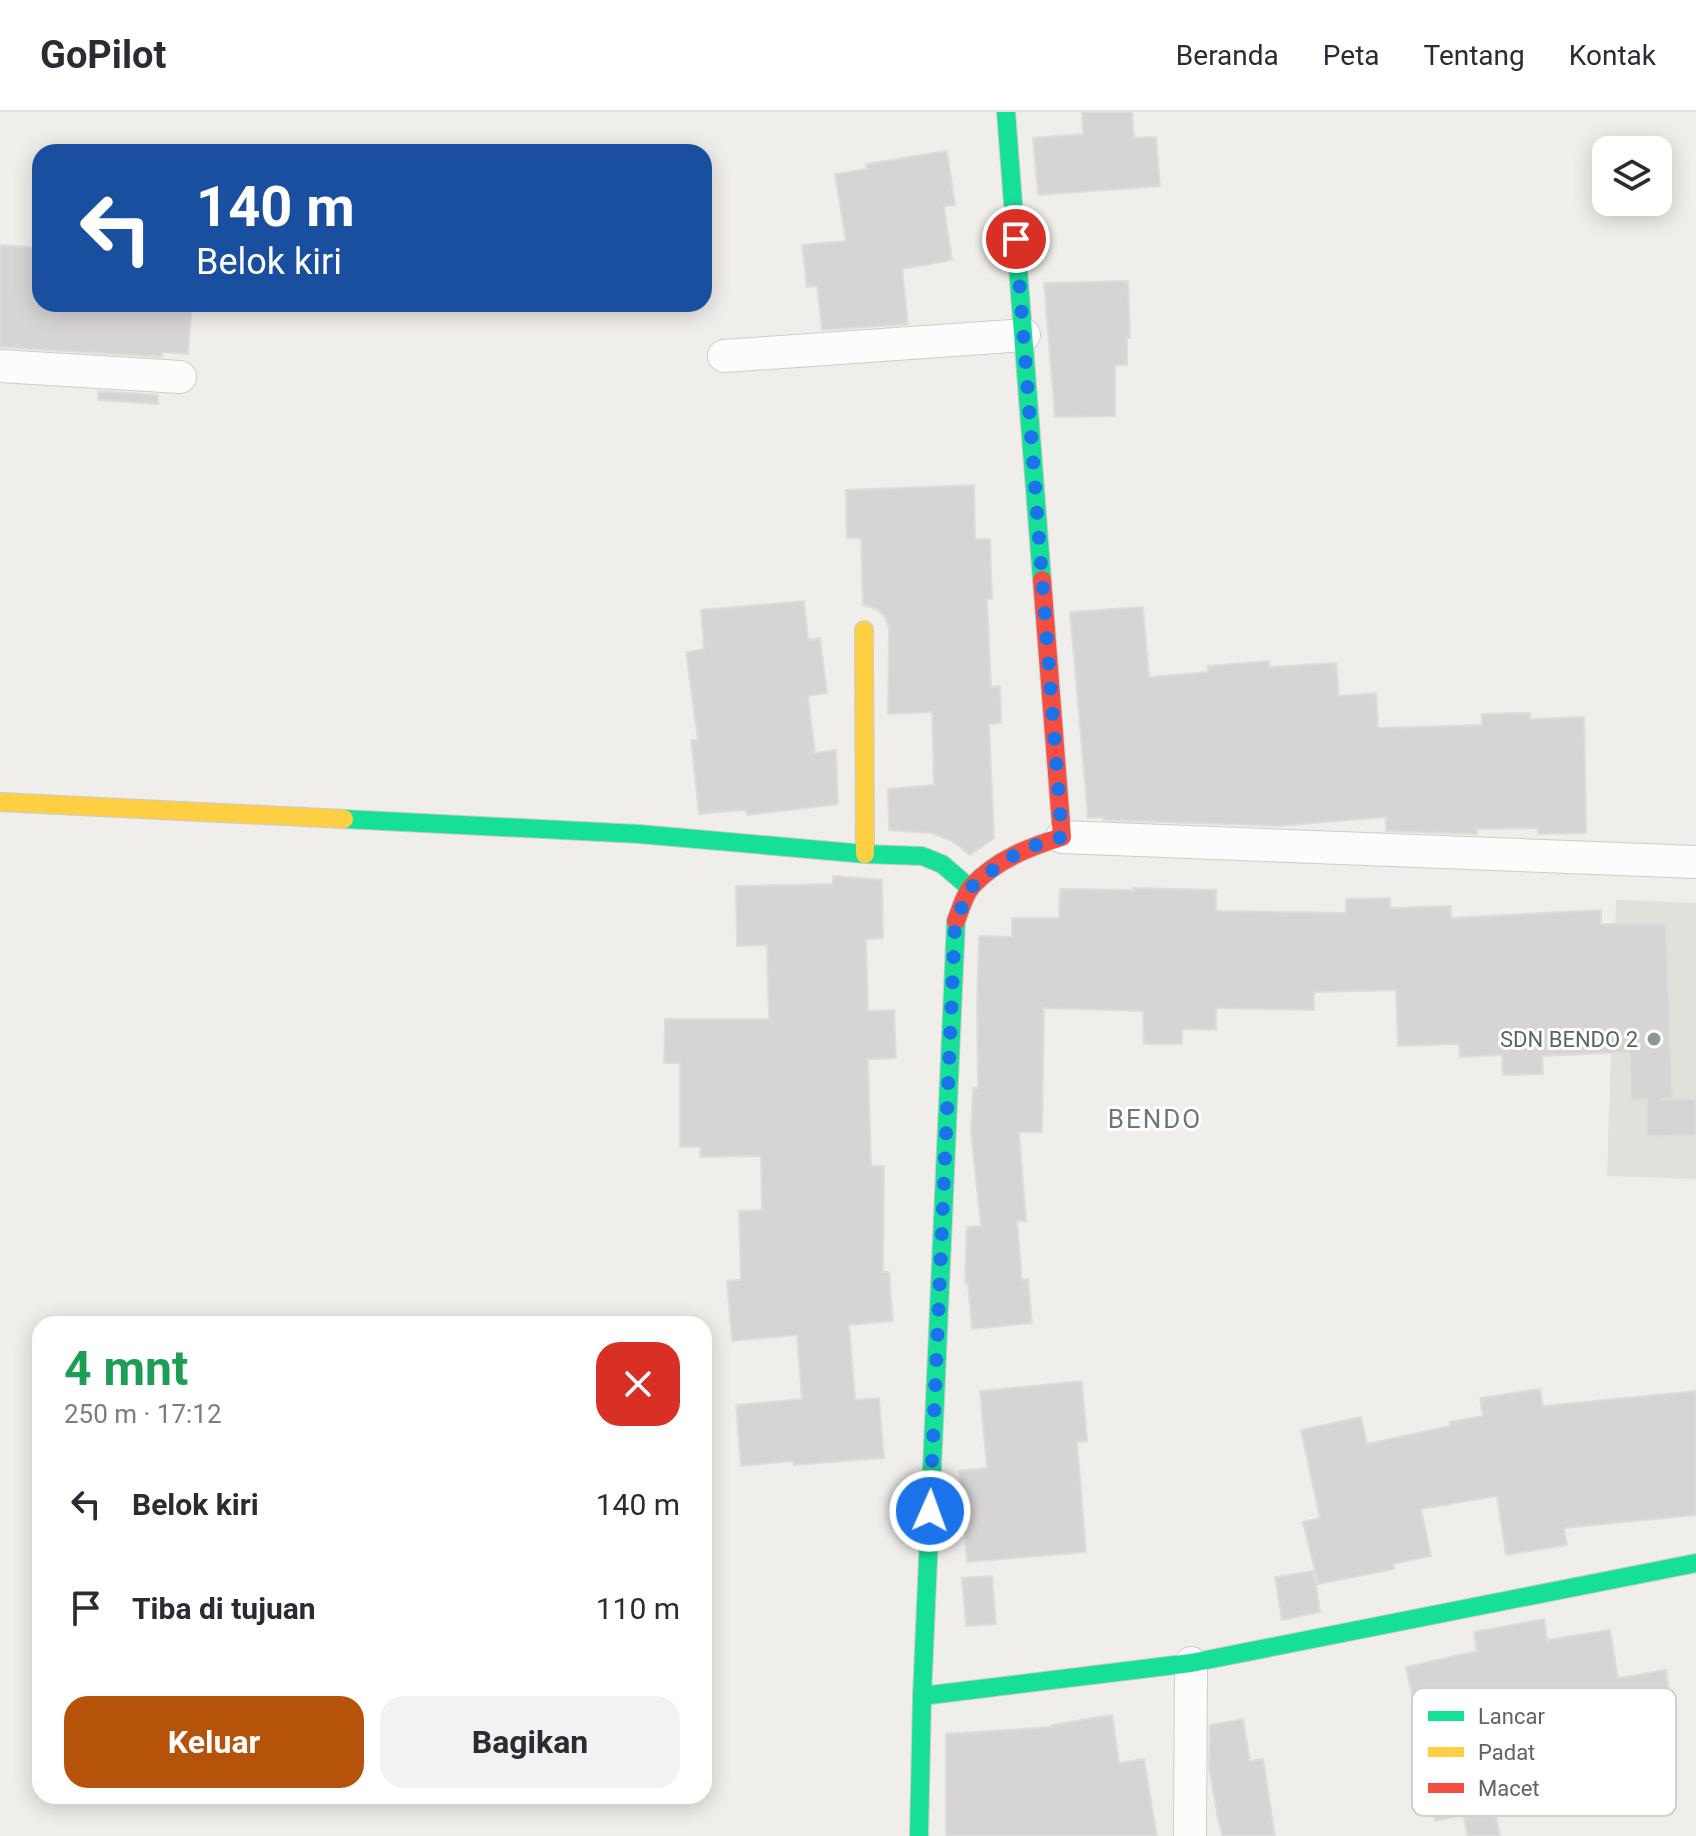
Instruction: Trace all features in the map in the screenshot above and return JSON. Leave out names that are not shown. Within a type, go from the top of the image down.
[{"type":"street","points":[[1006,112],[1062,837]]},
{"type":"street","points":[[724,356],[1024,335]]},
{"type":"street","points":[[0,366],[180,377]]},
{"type":"street","points":[[864,630],[865,854]]},
{"type":"street","points":[[0,802],[639,834],[865,854],[922,856],[942,864],[970,888]]},
{"type":"street","points":[[919,1836],[922,1696],[955,923],[970,888],[1004,861],[1027,848],[1062,837],[1696,862]]},
{"type":"street","points":[[922,1696],[1191,1663],[1696,1563]]},
{"type":"street","points":[[1190,1836],[1191,1663]]},
{"type":"shaded area","name":"SDN BENDO 2","points":[[1616,900],[1696,903],[1696,1179],[1607,1176]]},
{"type":"building","points":[[1082,112],[1132,112],[1134,138],[1156,137],[1160,186],[1038,195],[1033,138],[1083,134]]},
{"type":"building","points":[[947,151],[955,205],[944,206],[952,260],[902,269],[908,324],[822,330],[817,286],[807,287],[802,245],[846,241],[835,174],[867,169],[866,164]]},
{"type":"building","points":[[0,245],[32,247],[32,312],[191,312],[188,354],[162,352],[162,357],[0,347]]},
{"type":"building","points":[[1128,281],[1130,338],[1127,338],[1127,365],[1115,365],[1115,416],[1055,417],[1044,283]]},
{"type":"building","points":[[98,391],[158,395],[158,404],[98,400]]},
{"type":"building","points":[[974,485],[975,539],[990,539],[992,599],[987,599],[991,687],[1000,686],[1001,723],[989,724],[994,838],[970,855],[952,841],[931,833],[889,830],[888,789],[934,785],[932,712],[888,714],[889,629],[885,617],[877,609],[863,605],[861,538],[847,538],[846,490]]},
{"type":"building","points":[[804,601],[808,640],[820,638],[827,693],[808,696],[815,753],[836,750],[838,804],[747,815],[746,810],[699,814],[691,740],[698,740],[686,652],[704,649],[701,610]]},
{"type":"building","points":[[1143,607],[1149,677],[1208,672],[1208,666],[1269,661],[1269,667],[1336,663],[1339,696],[1376,693],[1378,728],[1482,725],[1482,714],[1530,713],[1530,719],[1584,717],[1586,833],[1538,834],[1538,828],[1476,829],[1477,834],[1386,831],[1386,817],[1277,826],[1088,818],[1070,612]]},
{"type":"building","points":[[833,876],[882,880],[883,938],[866,939],[868,1011],[894,1010],[896,1058],[868,1059],[871,1166],[884,1166],[883,1272],[889,1272],[893,1321],[849,1325],[855,1400],[879,1398],[884,1458],[741,1466],[736,1405],[802,1399],[797,1335],[732,1341],[727,1281],[741,1280],[739,1211],[762,1210],[761,1156],[700,1157],[701,1147],[680,1147],[680,1063],[664,1063],[665,1019],[769,1019],[767,945],[737,946],[736,886],[833,884]]},
{"type":"building","points":[[1060,889],[1216,890],[1216,911],[1346,913],[1346,899],[1390,898],[1390,908],[1451,906],[1451,918],[1601,910],[1601,924],[1666,924],[1672,1099],[1696,1099],[1696,1135],[1647,1136],[1647,1099],[1631,1100],[1630,1052],[1542,1056],[1543,1074],[1503,1075],[1502,1055],[1460,1057],[1459,1044],[1398,1046],[1396,990],[1314,992],[1314,1010],[1216,1008],[1216,1030],[1182,1029],[1182,1044],[1144,1044],[1143,1011],[1044,1008],[1042,1132],[1019,1132],[1026,1221],[1017,1221],[1022,1280],[1028,1279],[1032,1323],[972,1329],[968,1283],[965,1283],[967,1227],[981,1226],[971,1133],[973,1088],[978,1088],[979,936],[1012,937],[1012,918],[1059,918]]},
{"type":"building","points":[[1082,1381],[1087,1441],[1077,1442],[1086,1552],[967,1562],[959,1471],[987,1468],[980,1391]]},
{"type":"building","points":[[1540,1389],[1543,1406],[1696,1391],[1696,1515],[1564,1528],[1567,1545],[1506,1555],[1497,1496],[1421,1509],[1431,1556],[1393,1564],[1394,1569],[1318,1584],[1303,1522],[1320,1518],[1301,1430],[1361,1417],[1367,1444],[1483,1416],[1480,1398]]},
{"type":"building","points":[[1314,1571],[1320,1612],[1282,1620],[1275,1577]]},
{"type":"building","points":[[992,1576],[996,1624],[966,1626],[962,1578]]},
{"type":"building","points":[[1544,1619],[1547,1640],[1610,1630],[1618,1678],[1666,1670],[1669,1688],[1412,1688],[1412,1694],[1406,1667],[1477,1651],[1474,1632]]},
{"type":"building","points":[[1112,1715],[1119,1763],[1144,1759],[1157,1836],[946,1836],[946,1734],[1052,1727]]},
{"type":"building","points":[[1243,1719],[1250,1761],[1263,1759],[1275,1836],[1223,1836],[1219,1824],[1209,1768],[1210,1725]]},
{"type":"building","points":[[1434,1816],[1458,1816],[1435,1821]]},
{"type":"building","points":[[1463,1816],[1496,1816],[1500,1836],[1468,1836]]},
{"type":"traffic: fast","points":[[1006,112],[1042,580]]},
{"type":"traffic: fast","points":[[344,819],[639,834],[865,854],[922,856],[942,864],[970,888]]},
{"type":"traffic: fast","points":[[919,1836],[922,1696],[956,921]]},
{"type":"traffic: fast","points":[[922,1696],[1191,1663],[1696,1563]]},
{"type":"traffic: slow","points":[[864,630],[865,854]]},
{"type":"traffic: slow","points":[[0,802],[344,819]]},
{"type":"traffic: jam","points":[[956,921],[964,898],[981,877],[1025,850],[1062,837],[1042,580]]},
{"type":"place","name":"SDN BENDO 2","points":[[1654,1039]]},
{"type":"district","name":"BENDO","points":[[1155,1119]]},
{"type":"route","points":[[930,1511],[955,923],[970,888],[1004,861],[1027,848],[1062,837],[1016,239]]}]
